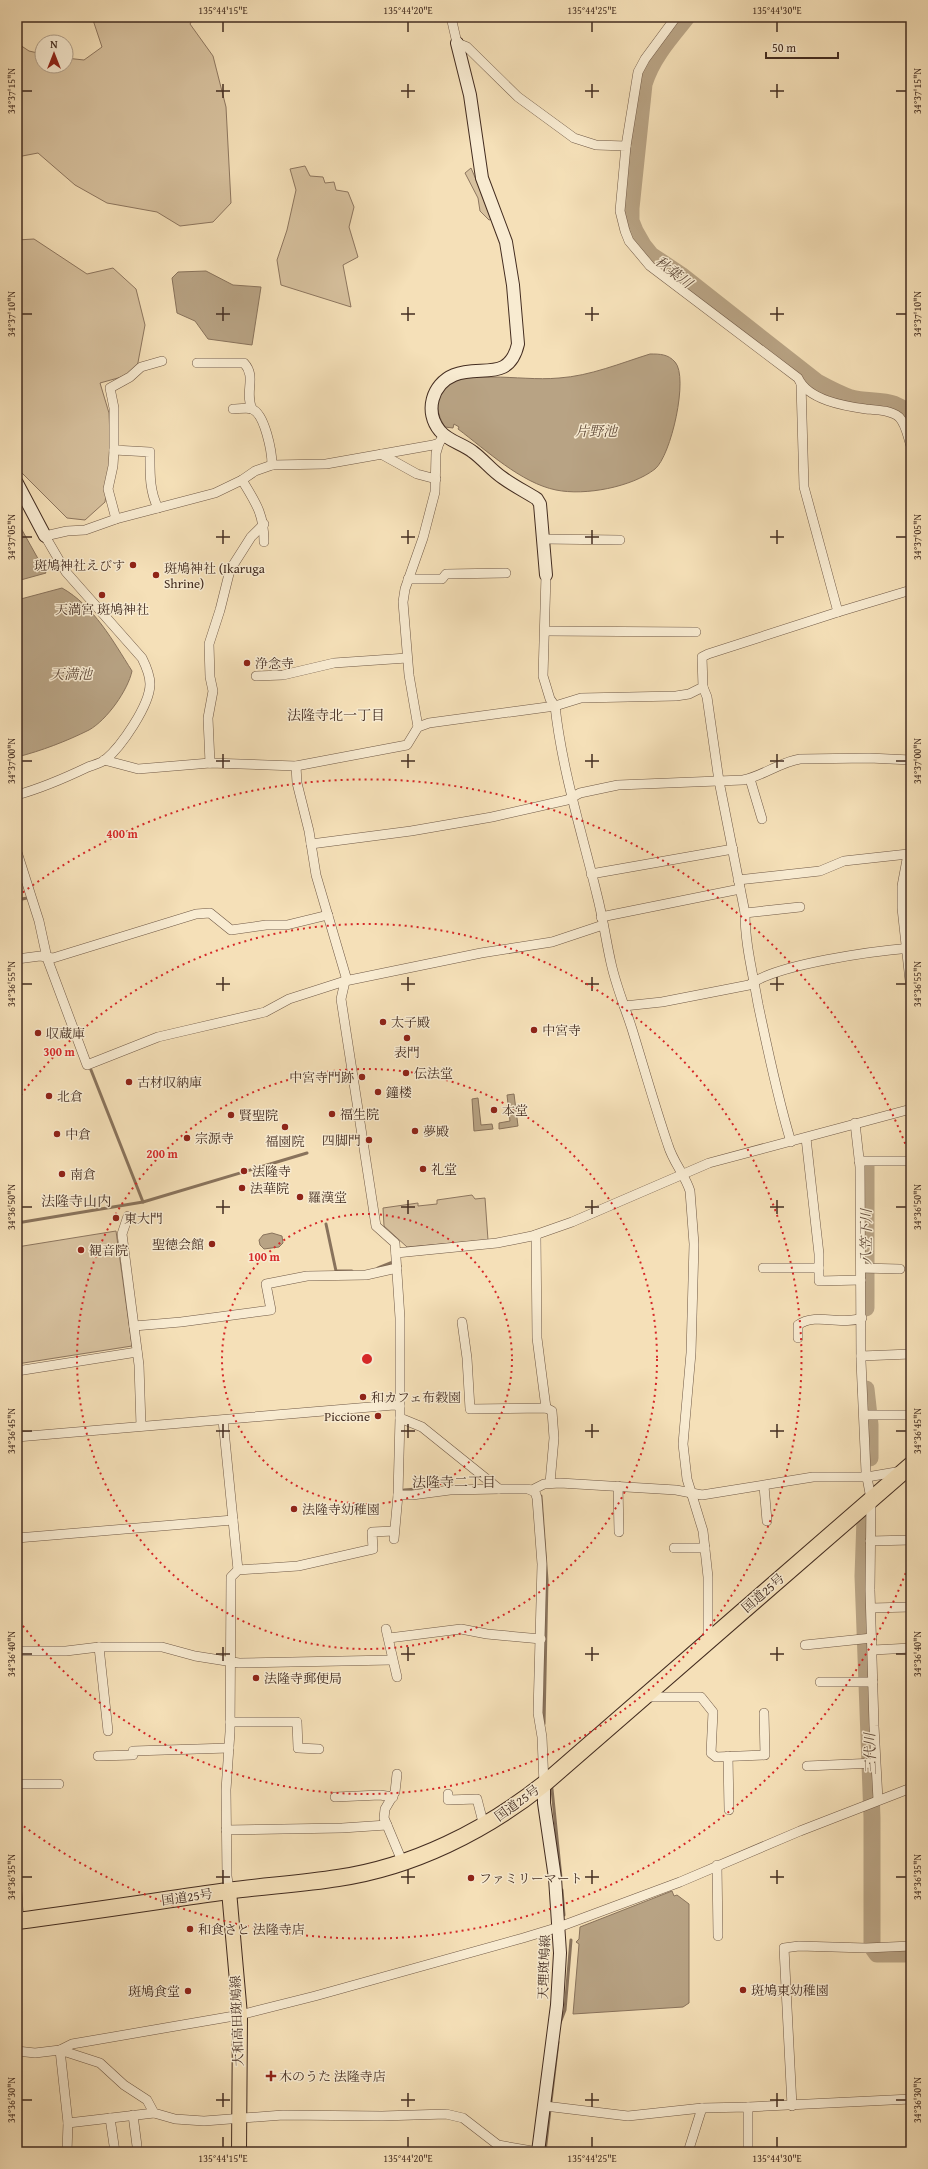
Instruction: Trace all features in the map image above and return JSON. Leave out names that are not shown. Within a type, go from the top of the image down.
[{"type":"highway","name":"国道25号","points":[[18,1921],[229,1891],[339,1878],[402,1861],[468,1835],[509,1811],[544,1784],[871,1498],[909,1468]]},
{"type":"main road","name":"大和高田斑鳩線","points":[[229,1891],[240,2015],[239,2152]]},
{"type":"street","points":[[418,727],[407,658],[403,602],[408,579],[429,517],[435,492],[436,453],[442,439],[432,415],[433,398],[438,387],[445,380],[455,374],[496,370],[507,366],[516,353],[518,344],[513,285],[506,242],[482,178],[470,95],[451,17]]},
{"type":"street","points":[[676,17],[645,59],[638,72],[626,146],[620,211],[625,231],[636,250],[650,266],[791,372],[809,392],[819,397],[846,405],[892,413],[903,424],[911,446]]},
{"type":"street","points":[[457,44],[467,46],[518,96],[574,138],[596,145],[626,146]]},
{"type":"street","points":[[116,519],[108,489],[113,466],[114,450],[114,408],[110,388],[130,377],[141,367],[162,361]]},
{"type":"street","points":[[197,363],[244,363],[250,374],[248,401],[252,409],[260,416],[270,448],[272,465]]},
{"type":"street","points":[[801,384],[804,487],[838,612]]},
{"type":"street","points":[[233,409],[252,409]]},
{"type":"street","points":[[45,536],[67,531],[85,530],[116,519],[215,492],[242,480],[255,471],[272,465],[283,463],[316,465],[381,454],[442,439],[473,452],[503,478],[537,499],[540,504],[546,575],[543,676],[550,699],[555,706],[572,797],[611,964],[668,1146],[675,1165],[690,1191],[693,1225],[690,1372],[684,1444],[684,1463],[692,1494],[700,1516],[705,1548],[708,1577],[708,1640]]},
{"type":"street","points":[[114,450],[150,452],[151,493],[158,508]]},
{"type":"street","points":[[381,454],[417,474],[436,479]]},
{"type":"street","points":[[242,480],[261,510],[264,524],[264,542]]},
{"type":"street","points":[[17,483],[66,572],[142,658],[148,671],[150,684],[148,697],[141,711],[121,741],[104,760],[45,788],[17,795]]},
{"type":"street","points":[[210,763],[208,718],[213,691],[210,677],[209,644],[220,610],[230,570],[250,537],[264,524]]},
{"type":"street","points":[[543,539],[620,540]]},
{"type":"street","points":[[408,579],[442,579],[446,574],[506,573]]},
{"type":"street","points":[[791,1142],[774,1082],[754,981],[745,927],[745,913],[719,781],[707,697],[703,687],[702,657],[736,644],[911,590]]},
{"type":"street","points":[[545,631],[696,632]]},
{"type":"street","points":[[256,676],[283,675],[334,663],[407,658]]},
{"type":"street","points":[[104,760],[138,769],[210,763],[296,766],[407,745],[418,727],[428,723],[555,706],[581,698],[676,696],[689,694],[703,687]]},
{"type":"street","points":[[311,844],[411,831],[534,809],[580,793],[618,784],[750,779],[790,761],[800,759],[869,758],[911,760]]},
{"type":"street","points":[[229,1891],[226,1790],[230,1722],[231,1577],[238,1570],[298,1566],[373,1550],[372,1532],[394,1535],[397,1523],[400,1351],[395,1243],[376,1226],[341,999],[346,977],[316,875],[296,766]]},
{"type":"street","points":[[750,779],[762,819]]},
{"type":"street","points":[[591,874],[733,849]]},
{"type":"street","points":[[17,852],[39,921],[47,958],[87,1065],[158,1037],[265,1012],[289,999],[345,981],[474,954],[552,942],[602,921],[740,889]]},
{"type":"street","points":[[738,880],[820,870],[844,861],[908,854],[902,886],[902,920],[909,948],[910,981]]},
{"type":"street","points":[[745,913],[800,907]]},
{"type":"street","points":[[17,959],[40,956],[47,958],[84,949],[146,928],[196,914],[210,913],[231,930],[266,924],[287,925],[328,915]]},
{"type":"street","points":[[624,1006],[689,997],[749,985],[754,981],[796,967],[909,948]]},
{"type":"street","points":[[396,1253],[497,1243],[536,1235],[572,1222],[682,1175],[735,1155],[791,1142],[855,1123],[911,1109]]},
{"type":"street","points":[[855,1123],[866,1268],[861,1280],[861,1356],[867,1477],[871,1498],[871,1608],[868,1638],[873,1650],[868,1682],[870,1763],[878,1800]]},
{"type":"street","points":[[806,1138],[819,1281],[861,1280]]},
{"type":"street","points":[[859,1161],[911,1161]]},
{"type":"street","points":[[128,1216],[122,1234],[137,1352],[141,1426]]},
{"type":"street","points":[[536,1235],[537,1338],[546,1408]]},
{"type":"street","points":[[134,1326],[181,1322],[271,1310],[266,1284],[307,1276],[351,1276],[395,1268]]},
{"type":"street","points":[[763,1268],[819,1268]]},
{"type":"street","points":[[866,1268],[900,1269]]},
{"type":"street","points":[[798,1338],[798,1325],[805,1320],[847,1321],[862,1318]]},
{"type":"street","points":[[462,1322],[467,1358],[470,1409],[546,1408],[552,1411],[554,1420],[550,1483]]},
{"type":"street","points":[[17,1371],[137,1352]]},
{"type":"street","points":[[861,1356],[911,1354]]},
{"type":"street","points":[[17,1437],[398,1406]]},
{"type":"street","points":[[864,1415],[908,1415]]},
{"type":"street","points":[[400,1418],[422,1427],[499,1489]]},
{"type":"street","points":[[223,1420],[238,1570]]},
{"type":"street","points":[[398,1495],[412,1496],[450,1490],[532,1490],[550,1483],[676,1490],[702,1495],[814,1478],[867,1477],[909,1468]]},
{"type":"street","points":[[618,1486],[619,1532]]},
{"type":"street","points":[[764,1486],[767,1521]]},
{"type":"street","points":[[532,1490],[537,1498],[540,1527],[541,1639],[538,1714],[542,1737],[544,1784]]},
{"type":"street","points":[[17,1538],[233,1520]]},
{"type":"street","points":[[870,1541],[911,1540]]},
{"type":"street","points":[[674,1548],[705,1548]]},
{"type":"street","points":[[871,1608],[911,1607]]},
{"type":"street","points":[[397,1677],[396,1667],[392,1660],[388,1633],[461,1629],[506,1637],[541,1639]]},
{"type":"street","points":[[806,1644],[868,1638]]},
{"type":"street","points":[[17,1651],[66,1651],[99,1647],[162,1647],[195,1656],[239,1663],[269,1664],[392,1660]]},
{"type":"street","points":[[99,1647],[110,1714],[108,1731]]},
{"type":"street","points":[[873,1650],[911,1648]]},
{"type":"street","points":[[820,1682],[868,1682]]},
{"type":"street","points":[[645,1697],[701,1697],[713,1712],[711,1753],[716,1757],[765,1755],[764,1712]]},
{"type":"street","points":[[230,1722],[297,1722],[298,1748],[319,1748]]},
{"type":"street","points":[[98,1756],[133,1755],[133,1751],[229,1748]]},
{"type":"street","points":[[728,1756],[729,1810]]},
{"type":"street","points":[[808,1766],[870,1763]]},
{"type":"street","points":[[397,1774],[397,1787],[384,1814],[402,1861]]},
{"type":"street","points":[[17,1784],[59,1784]]},
{"type":"street","name":"天理斑鳩線","points":[[538,2152],[549,2106],[560,1953],[556,1878],[544,1803],[544,1784]]},
{"type":"street","points":[[17,2051],[35,2053],[60,2050],[72,2044],[240,2015],[315,1996],[559,1927],[680,1882],[800,1831],[868,1806],[878,1800],[911,1788]]},
{"type":"street","points":[[448,1794],[448,1800],[477,1799],[484,1826]]},
{"type":"street","points":[[335,1797],[380,1795],[393,1797]]},
{"type":"street","points":[[226,1830],[342,1828],[387,1825]]},
{"type":"street","points":[[717,1865],[718,1936]]},
{"type":"street","points":[[17,1891],[18,1921]]},
{"type":"street","points":[[792,2106],[784,1948],[799,1946],[866,1948],[911,1946]]},
{"type":"street","points":[[60,2050],[100,2063],[124,2085],[147,2100],[154,2112]]},
{"type":"street","points":[[60,2050],[68,2123],[67,2152]]},
{"type":"street","points":[[549,2106],[628,2116],[702,2108],[792,2106],[911,2099]]},
{"type":"street","points":[[748,2107],[748,2152]]},
{"type":"street","points":[[688,2152],[702,2108]]},
{"type":"street","points":[[68,2123],[154,2112],[175,2119],[189,2120],[283,2115],[382,2116],[446,2114],[463,2118],[498,2145],[538,2152]]},
{"type":"street","points":[[133,2115],[137,2146]]},
{"type":"street","points":[[110,2118],[114,2152]]},
{"type":"shaded area","points":[[92,17],[194,17],[190,24],[213,56],[226,107],[231,203],[213,222],[180,226],[157,212],[107,203],[75,185],[38,153],[17,157],[17,43],[29,51],[34,52],[34,74],[74,74],[74,59],[84,60],[102,47]]},
{"type":"shaded area","points":[[305,166],[310,176],[323,177],[325,183],[334,182],[336,190],[348,192],[354,207],[349,227],[358,257],[343,265],[351,307],[281,285],[277,260],[287,230],[296,190],[290,169]]},
{"type":"shaded area","points":[[471,168],[493,219],[489,220],[480,211],[478,198],[465,173]]},
{"type":"shaded area","points":[[34,239],[87,274],[113,268],[136,289],[145,325],[136,373],[100,383],[109,413],[111,461],[105,502],[85,520],[67,518],[17,468],[17,240]]},
{"type":"shaded area","points":[[472,1195],[475,1199],[485,1198],[488,1240],[407,1247],[384,1226],[383,1208],[418,1203],[418,1206],[437,1204],[437,1200]]},
{"type":"shaded area","points":[[116,1231],[132,1346],[17,1364],[17,1247]]},
{"type":"water","points":[[206,271],[233,285],[261,287],[252,345],[208,339],[195,321],[177,313],[172,278],[178,272]]},
{"type":"water","name":"片野池","points":[[650,354],[667,356],[675,362],[679,370],[679,399],[672,433],[661,461],[655,469],[634,481],[594,491],[580,492],[568,492],[543,486],[504,465],[458,429],[459,427],[454,424],[453,428],[445,427],[441,421],[438,408],[439,396],[447,385],[457,378],[501,377],[542,379],[571,377],[605,369]]},
{"type":"water","points":[[17,521],[46,573],[17,581]]},
{"type":"water","name":"天満池","points":[[62,588],[84,604],[102,625],[132,671],[130,679],[116,704],[103,719],[89,730],[63,742],[17,757],[17,600]]},
{"type":"water","points":[[514,1094],[518,1126],[499,1129],[499,1123],[510,1121],[507,1095]]},
{"type":"water","points":[[478,1098],[481,1125],[492,1124],[493,1129],[474,1131],[472,1099]]},
{"type":"water","points":[[272,1233],[282,1236],[283,1243],[279,1247],[264,1249],[260,1245],[259,1240],[263,1235]]},
{"type":"water","points":[[672,1891],[674,1896],[677,1895],[689,1904],[689,2003],[683,2007],[573,2014],[579,1944],[576,1942],[579,1939],[580,1927]]},
{"type":"waterway","name":"秋葉川","points":[[687,17],[657,57],[647,75],[644,84],[631,208],[631,221],[635,231],[651,255],[681,275],[817,382],[851,398],[893,404],[906,412],[911,420]]},
{"type":"waterway","points":[[17,900],[27,898]]},
{"type":"waterway","points":[[91,1070],[143,1202],[307,1153]]},
{"type":"waterway","name":"八笠下川","points":[[866,1166],[866,1308]]},
{"type":"waterway","points":[[17,1223],[143,1202]]},
{"type":"waterway","points":[[326,1224],[336,1271],[352,1271]]},
{"type":"waterway","points":[[378,1268],[393,1262],[394,1264]]},
{"type":"waterway","name":"八笠下川","points":[[866,1389],[870,1425],[870,1458]]},
{"type":"waterway","points":[[404,1490],[431,1488]]},
{"type":"waterway","points":[[541,1496],[547,1580],[544,1724]]},
{"type":"waterway","name":"三代川","points":[[865,1519],[863,1576],[872,1818],[872,1947],[877,1954],[911,1954]]},
{"type":"waterway","points":[[552,1789],[561,1878]]},
{"type":"waterway","points":[[562,1890],[564,1915]]},
{"type":"waterway","points":[[560,2023],[565,2010],[571,1940]]},
{"type":"waterway","points":[[545,2152],[558,2042]]},
{"type":"place","name":"斑鳩神社えびす","points":[[133,565]]},
{"type":"place","name":"斑鳩神社 (Ikaruga Shrine)","points":[[156,575]]},
{"type":"place","name":"天満宮 斑鳩神社","points":[[102,595]]},
{"type":"place","name":"浄念寺","points":[[247,663]]},
{"type":"place","name":"太子殿","points":[[383,1022]]},
{"type":"place","name":"中宮寺","points":[[534,1030]]},
{"type":"place","name":"収蔵庫","points":[[38,1033]]},
{"type":"place","name":"表門","points":[[407,1038]]},
{"type":"place","name":"伝法堂","points":[[406,1073]]},
{"type":"place","name":"中宮寺門跡","points":[[362,1077]]},
{"type":"place","name":"古材収納庫","points":[[129,1082]]},
{"type":"place","name":"鐘楼","points":[[378,1092]]},
{"type":"place","name":"北倉","points":[[49,1096]]},
{"type":"place","name":"本堂","points":[[494,1110]]},
{"type":"place","name":"福生院","points":[[332,1114]]},
{"type":"place","name":"賢聖院","points":[[231,1115]]},
{"type":"place","name":"福園院","points":[[285,1127]]},
{"type":"place","name":"夢殿","points":[[415,1131]]},
{"type":"place","name":"中倉","points":[[57,1134]]},
{"type":"place","name":"宗源寺","points":[[187,1138]]},
{"type":"place","name":"四脚門","points":[[369,1140]]},
{"type":"place","name":"礼堂","points":[[423,1169]]},
{"type":"place","name":"法隆寺","points":[[244,1171]]},
{"type":"place","name":"南倉","points":[[62,1174]]},
{"type":"place","name":"法華院","points":[[242,1188]]},
{"type":"place","name":"羅漢堂","points":[[300,1197]]},
{"type":"place","name":"東大門","points":[[116,1218]]},
{"type":"place","name":"聖徳会館","points":[[212,1244]]},
{"type":"place","name":"観音院","points":[[81,1250]]},
{"type":"place","name":"和カフェ布穀園","points":[[363,1397]]},
{"type":"place","name":"Piccione","points":[[378,1416]]},
{"type":"place","name":"法隆寺幼稚園","points":[[294,1509]]},
{"type":"place","name":"法隆寺郵便局","points":[[256,1678]]},
{"type":"place","name":"ファミリーマート","points":[[471,1878]]},
{"type":"place","name":"和食さと 法隆寺店","points":[[190,1929]]},
{"type":"place","name":"斑鳩東幼稚園","points":[[743,1990]]},
{"type":"place","name":"斑鳩食堂","points":[[188,1991]]},
{"type":"place","name":"木のうた 法隆寺店","points":[[271,2076]]},
{"type":"district","name":"法隆寺北一丁目","points":[[336,715]]},
{"type":"district","name":"法隆寺山内","points":[[76,1201]]},
{"type":"district","name":"法隆寺二丁目","points":[[454,1482]]}]
